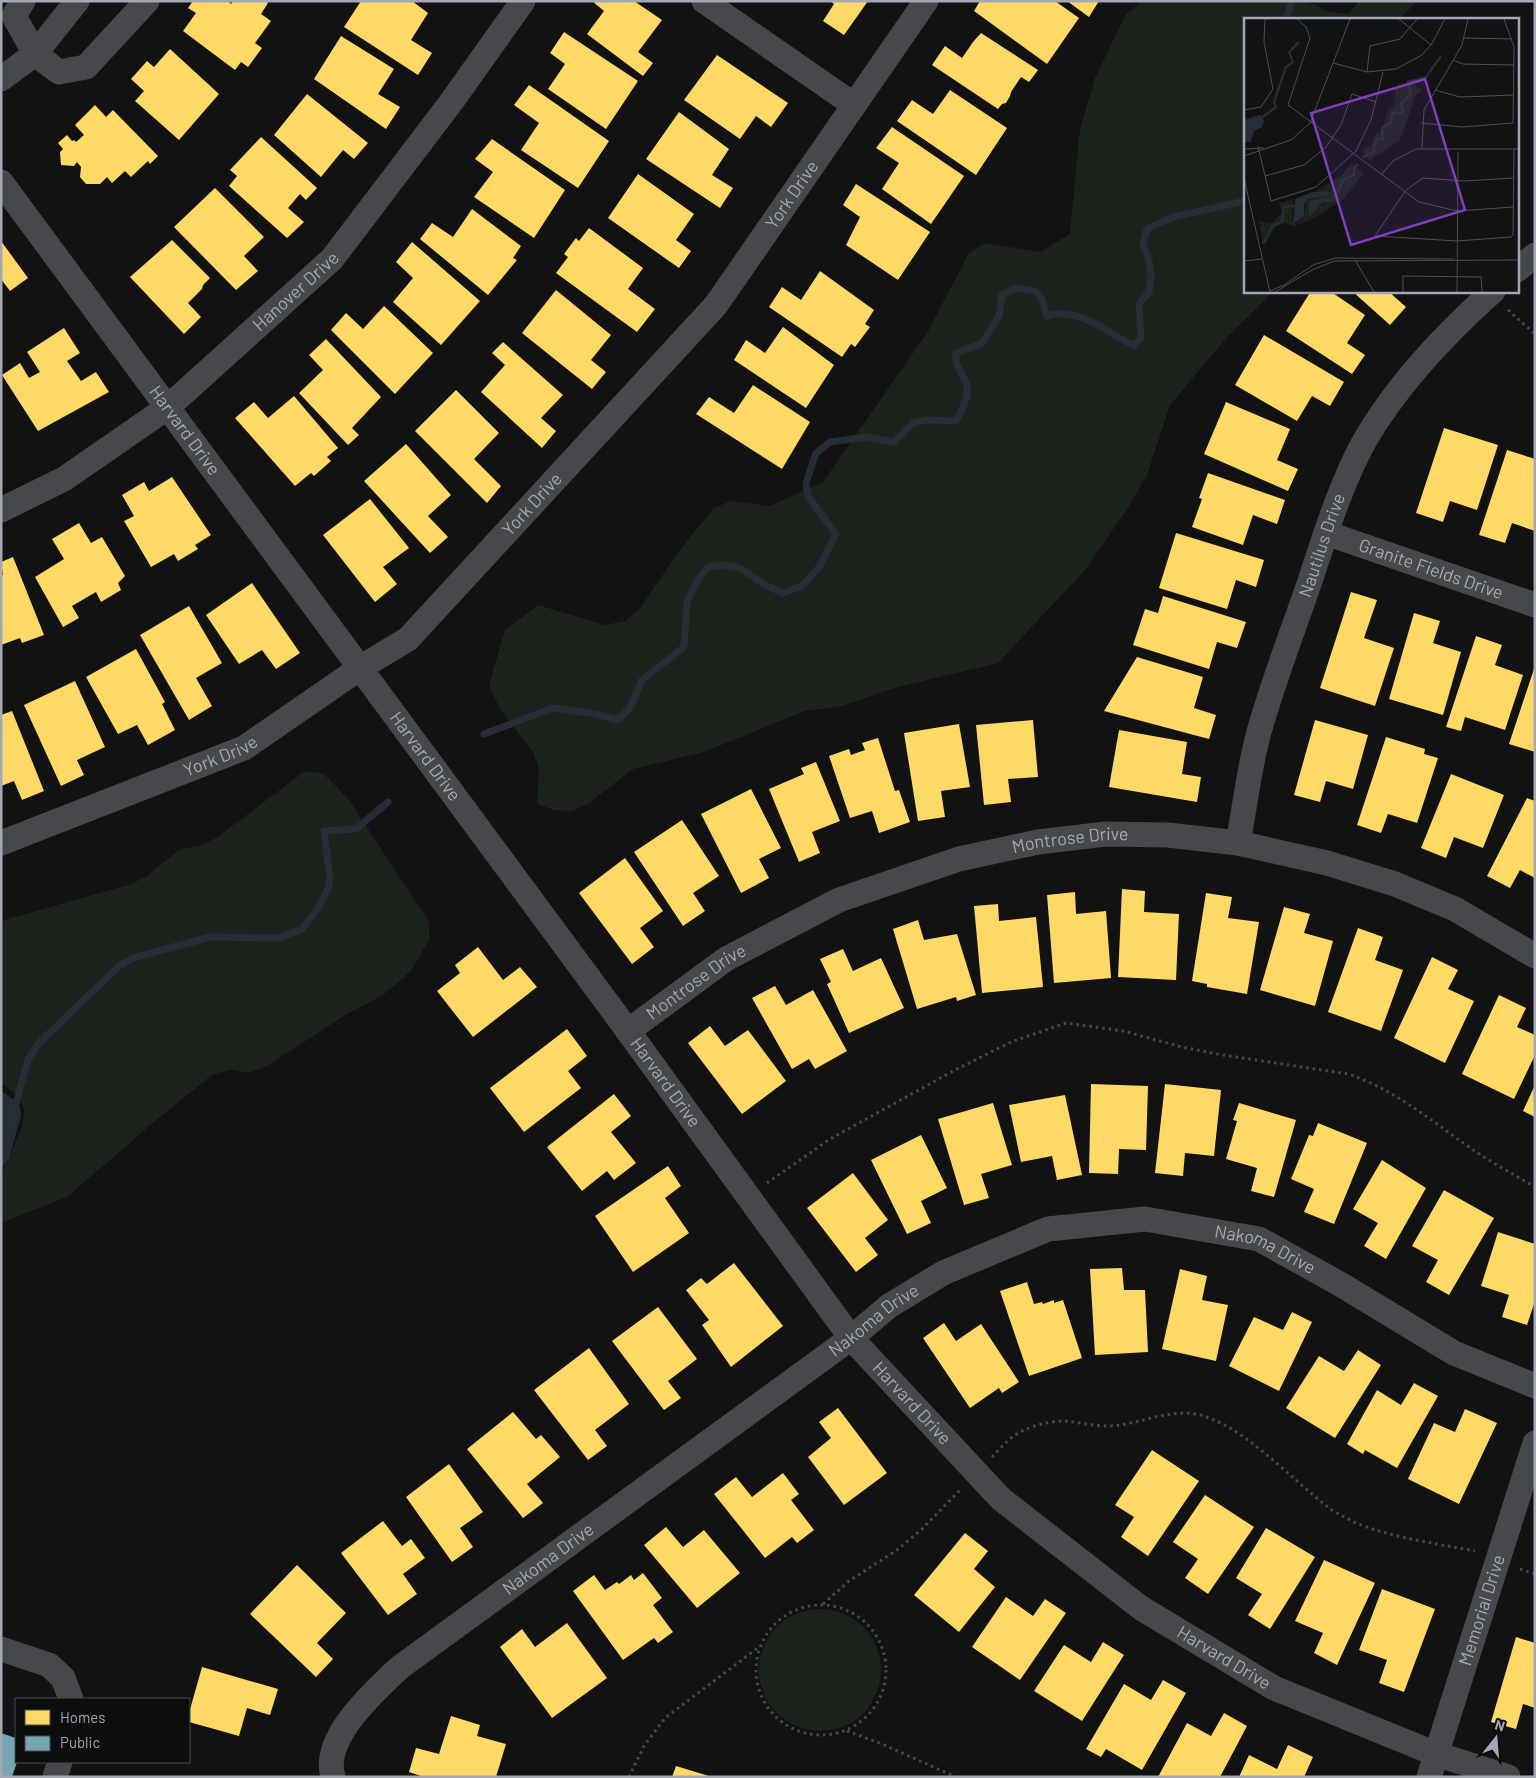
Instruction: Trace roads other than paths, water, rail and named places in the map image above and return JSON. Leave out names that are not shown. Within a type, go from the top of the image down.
[{"type":"street","points":[[23,1],[14,16],[35,54],[59,72],[86,67],[147,1]]},
{"type":"street","points":[[1,79],[35,54],[77,1]]},
{"type":"street","name":"Hanover Drive","points":[[1,510],[64,479],[168,407],[332,259],[452,101],[523,1]]},
{"type":"street","points":[[704,1],[854,106]]},
{"type":"street","name":"York Drive","points":[[1,843],[244,748],[360,668],[408,639],[716,305],[926,1]]},
{"type":"street","name":"Harvard Drive","points":[[1,182],[628,1030],[851,1338],[1001,1499],[1141,1608],[1274,1688],[1432,1766],[1508,1777]]},
{"type":"street","points":[[1518,269],[1535,255]]},
{"type":"street","name":"Nautilus Drive","points":[[1238,843],[1249,779],[1260,731],[1326,533],[1348,474],[1385,410],[1408,379],[1435,348],[1466,315],[1501,301]]},
{"type":"street","name":"Granite Fields Drive","points":[[1326,533],[1535,605]]},
{"type":"street","name":"Montrose Drive","points":[[628,1030],[726,959],[839,900],[959,859],[1038,842],[1106,834],[1168,835],[1238,843],[1327,863],[1395,884],[1455,909],[1535,956]]},
{"type":"street","name":"Nakoma Drive","points":[[333,1777],[330,1763],[336,1743],[358,1708],[399,1668],[851,1338],[889,1306],[943,1273],[1048,1229],[1145,1219],[1259,1240],[1340,1284],[1454,1353],[1535,1386]]},
{"type":"street","name":"Memorial Drive","points":[[1432,1766],[1535,1443]]},
{"type":"street","points":[[1,1649],[49,1665],[63,1678],[71,1698]]},
{"type":"street","points":[[55,1777],[60,1763]]},
{"type":"waterway","points":[[1286,18],[1292,1]]},
{"type":"waterway","points":[[484,734],[553,708],[595,714],[618,720],[630,708],[642,680],[684,647],[687,602],[697,581],[708,567],[723,565],[740,568],[765,585],[783,593],[802,586],[820,566],[836,534],[808,496],[806,483],[816,453],[830,442],[866,437],[894,442],[913,423],[925,420],[956,421],[967,396],[966,382],[958,367],[956,353],[982,343],[999,316],[1002,295],[1016,288],[1035,291],[1042,299],[1047,316],[1062,314],[1078,317],[1135,345],[1141,338],[1139,304],[1149,292],[1151,279],[1149,260],[1143,244],[1147,229],[1173,217],[1244,201]]},
{"type":"waterway","points":[[14,1111],[28,1059],[41,1041],[118,967],[133,958],[210,937],[278,938],[302,929],[319,907],[328,889],[330,878],[324,831],[356,829],[388,802]]}]
